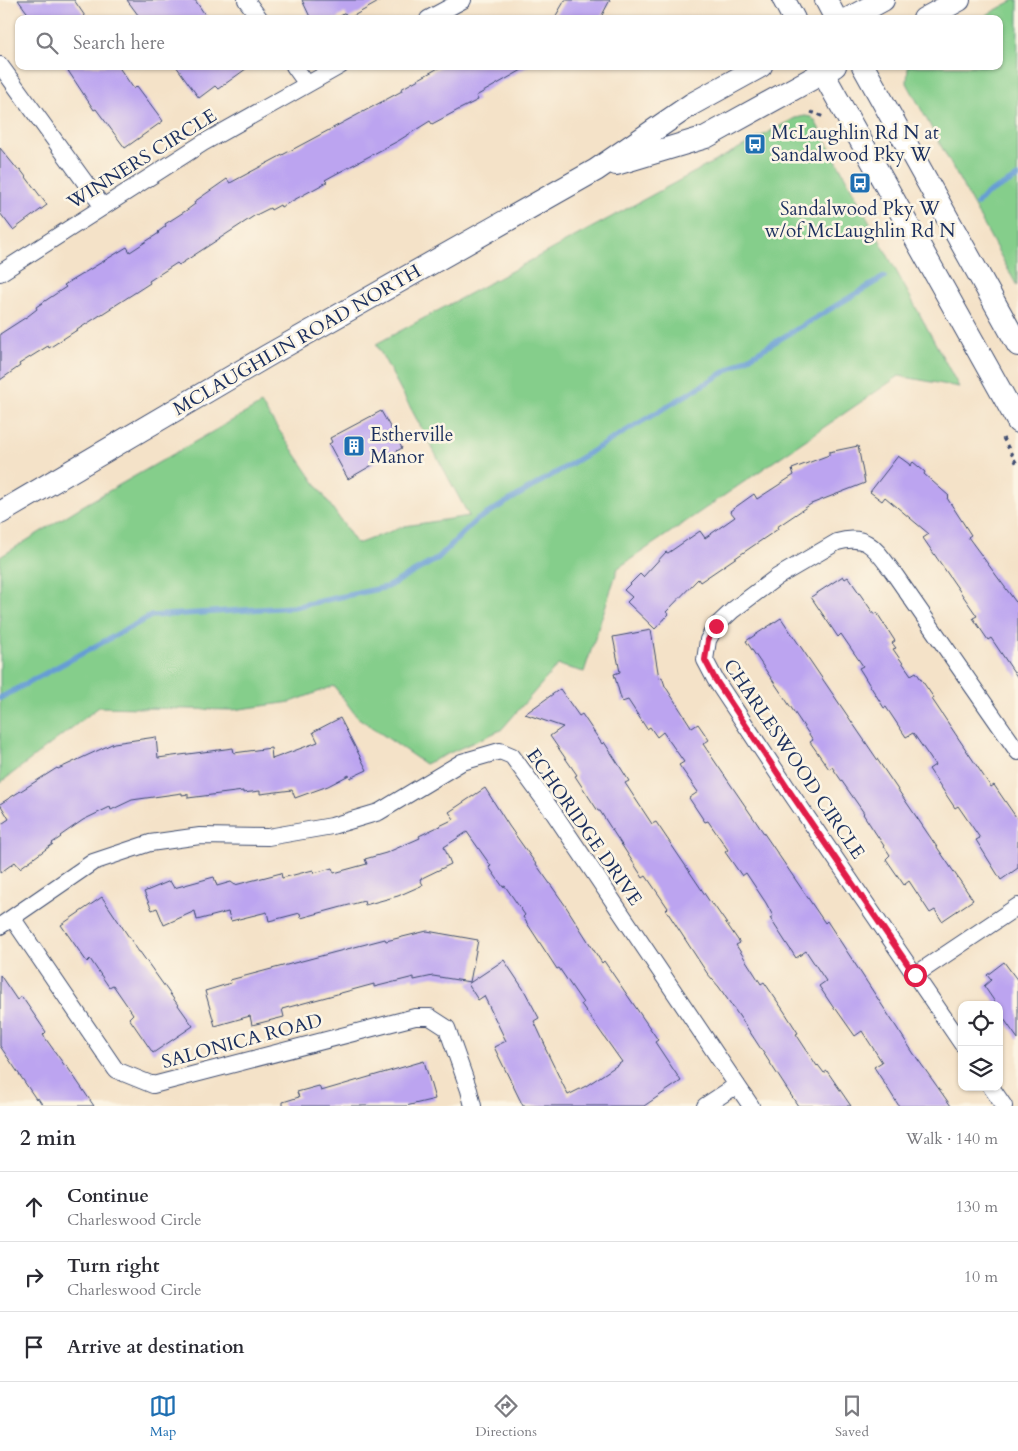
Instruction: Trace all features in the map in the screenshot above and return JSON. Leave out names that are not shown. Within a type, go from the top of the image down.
[{"type":"main road","points":[[784,0],[792,15]]},
{"type":"main road","points":[[826,0],[834,15]]},
{"type":"main road","points":[[855,15],[883,0]]},
{"type":"main road","points":[[931,15],[959,0]]},
{"type":"main road","name":"MCLAUGHLIN ROAD NORTH","points":[[0,513],[268,356],[596,170],[692,104],[754,70]]},
{"type":"main road","name":"MCLAUGHLIN ROAD NORTH","points":[[596,170],[706,137],[823,70]]},
{"type":"main road","points":[[827,70],[1018,422]]},
{"type":"main road","points":[[865,70],[1018,345]]},
{"type":"street","points":[[246,0],[257,15]]},
{"type":"street","points":[[435,15],[463,0]]},
{"type":"street","points":[[0,65],[103,207]]},
{"type":"street","points":[[297,70],[307,84]]},
{"type":"street","name":"WINNERS CIRCLE","points":[[0,274],[203,143],[333,70]]},
{"type":"street","name":"CHARLESWOOD CIRCLE","points":[[958,1038],[715,679],[705,660],[708,640],[716,626],[733,610],[777,577],[837,542],[856,539],[868,542],[893,572],[1018,752]]},
{"type":"street","name":"ECHORIDGE DRIVE","points":[[6,922],[93,862],[150,843],[200,836],[268,837],[332,826],[379,812],[462,762],[500,751],[512,756],[552,812],[752,1106]]},
{"type":"street","points":[[915,975],[1018,906]]},
{"type":"street","name":"SALONICA ROAD","points":[[6,922],[116,1070],[153,1085],[415,1017],[430,1018],[447,1028],[473,1106]]},
{"type":"street","points":[[704,1106],[737,1085]]},
{"type":"street","points":[[995,1091],[1004,1106]]},
{"type":"green space","points":[[1014,0],[1018,0],[1017,286],[907,83],[908,70],[1003,70],[1003,15],[986,15]]},
{"type":"green space","points":[[811,117],[815,121],[959,387],[899,376],[618,568],[584,672],[558,665],[501,730],[425,764],[357,717],[334,686],[291,702],[233,710],[99,707],[0,783],[0,557],[79,508],[261,404],[357,544],[405,526],[469,516],[376,344],[795,118]]},
{"type":"building","points":[[18,0],[74,0],[84,15],[29,15]]},
{"type":"building","points":[[127,0],[195,0],[205,15],[138,15]]},
{"type":"building","points":[[302,0],[382,0],[355,15],[346,15],[345,13],[342,15],[309,15]]},
{"type":"building","points":[[565,0],[610,0],[602,15],[556,15]]},
{"type":"building","points":[[68,70],[121,70],[134,89],[137,86],[163,121],[125,148],[96,109],[94,110]]},
{"type":"building","points":[[179,70],[244,70],[218,89],[215,86],[199,98]]},
{"type":"building","points":[[435,70],[522,70],[476,96],[478,100],[432,124],[430,121],[281,207],[280,205],[271,210],[270,208],[254,216],[179,265],[177,263],[149,281],[150,283],[49,348],[48,346],[19,364],[20,366],[0,380],[0,334],[28,316],[37,309],[36,307],[66,287],[64,285],[127,247],[130,252],[159,233],[166,226],[165,224],[187,210],[195,204],[194,202],[227,179],[230,183],[402,91],[401,89]]},
{"type":"building","points":[[0,148],[18,170],[20,169],[47,205],[13,230],[0,213]]},
{"type":"building","name":"Estherville Manor","points":[[381,411],[402,448],[348,479],[329,444],[332,442],[330,438]]},
{"type":"building","points":[[858,446],[865,483],[811,504],[700,582],[698,579],[666,612],[669,614],[655,629],[627,602],[632,597],[624,590],[640,574],[643,577],[666,552],[668,553],[700,531],[705,538],[735,517],[730,511],[754,494],[757,499],[794,475],[792,469],[829,455],[829,452]]},
{"type":"building","points":[[898,456],[910,466],[913,462],[949,496],[947,498],[971,535],[968,537],[1018,605],[1018,678],[991,638],[988,640],[973,618],[977,616],[923,538],[929,534],[885,497],[882,501],[870,492]]},
{"type":"building","points":[[843,576],[845,579],[848,577],[874,614],[877,613],[895,641],[892,643],[896,648],[893,649],[911,675],[916,672],[991,787],[994,785],[1018,820],[1018,868],[1001,880],[976,840],[980,838],[958,806],[955,808],[929,769],[935,765],[913,733],[906,737],[886,707],[884,708],[859,668],[863,666],[841,634],[838,637],[811,597]]},
{"type":"building","points":[[781,618],[973,900],[942,921],[935,910],[930,913],[909,881],[904,885],[886,859],[890,855],[864,813],[832,767],[829,769],[810,742],[813,740],[746,641]]},
{"type":"building","points":[[651,630],[659,678],[662,677],[665,686],[692,728],[698,724],[709,740],[703,744],[825,923],[827,921],[914,1054],[951,1106],[899,1106],[874,1067],[882,1062],[862,1031],[855,1036],[835,1010],[819,986],[826,981],[806,951],[796,958],[770,918],[773,916],[746,873],[742,876],[725,852],[728,850],[708,821],[705,822],[689,798],[698,792],[679,765],[684,762],[663,732],[657,737],[650,727],[647,729],[628,700],[622,702],[614,674],[620,672],[613,637]]},
{"type":"building","points":[[560,689],[579,716],[582,714],[602,744],[604,742],[629,781],[625,783],[652,824],[656,822],[740,943],[736,945],[761,984],[764,982],[784,1011],[798,1033],[796,1034],[817,1066],[824,1073],[827,1071],[851,1106],[798,1106],[746,1026],[707,973],[666,910],[668,908],[646,876],[643,878],[550,736],[563,727],[525,714]]},
{"type":"building","points":[[340,718],[367,770],[350,778],[349,775],[328,786],[295,798],[292,790],[260,794],[260,791],[243,793],[243,791],[188,798],[188,794],[182,795],[182,793],[132,800],[111,810],[110,807],[83,820],[20,868],[15,862],[0,873],[0,825],[9,819],[0,804],[57,768],[114,743],[156,737],[158,758],[233,748],[234,753],[271,748],[272,759],[318,742],[313,732]]},
{"type":"building","points":[[485,788],[602,963],[604,961],[658,1040],[655,1042],[681,1081],[644,1106],[523,1106],[494,1047],[506,1041],[484,996],[478,1000],[468,984],[504,960],[524,990],[539,1018],[534,1021],[568,1095],[586,1086],[622,1062],[581,1004],[583,1003],[559,968],[557,969],[523,917],[525,915],[489,867],[491,866],[467,832],[444,847],[451,864],[420,879],[423,885],[398,896],[365,905],[364,901],[301,918],[300,913],[269,921],[267,912],[231,921],[228,912],[197,920],[195,911],[164,925],[157,908],[152,910],[144,892],[170,881],[174,888],[214,877],[217,886],[231,882],[235,885],[281,873],[282,878],[313,870],[314,873],[332,868],[334,873],[367,864],[365,859],[386,853],[420,838],[419,836],[454,819],[449,812]]},
{"type":"building","points":[[102,897],[193,1026],[153,1053],[129,1018],[133,1014],[113,985],[109,987],[90,959],[87,962],[61,925]]},
{"type":"building","points":[[427,931],[478,940],[470,982],[433,976],[414,980],[414,977],[374,987],[374,984],[282,1009],[284,1017],[252,1025],[250,1016],[215,1026],[205,991],[231,983],[230,980],[385,939],[386,941]]},
{"type":"building","points":[[1004,962],[1018,981],[1018,1039],[1003,1018],[1003,1001],[994,1001],[984,986],[991,980],[987,975]]},
{"type":"building","points":[[0,975],[17,1000],[22,997],[46,1032],[43,1035],[94,1106],[43,1106],[38,1098],[36,1099],[0,1046]]},
{"type":"building","points":[[424,1061],[435,1099],[406,1106],[283,1106],[283,1102],[299,1097],[297,1092],[319,1086],[321,1091]]},
{"type":"waterway","points":[[977,204],[985,195],[1018,177]]},
{"type":"waterway","points":[[0,698],[151,616],[293,607],[387,587],[437,559],[475,521],[884,277]]},
{"type":"place","name":"McLaughlin Rd N at Sandalwood Pky W","points":[[755,144]]},
{"type":"place","name":"Sandalwood Pky W w/of McLaughlin Rd N","points":[[860,183]]},
{"type":"place","name":"Estherville Manor","points":[[354,446]]},
{"type":"route","points":[[716,626],[708,640],[705,660],[715,679],[915,975]]}]
